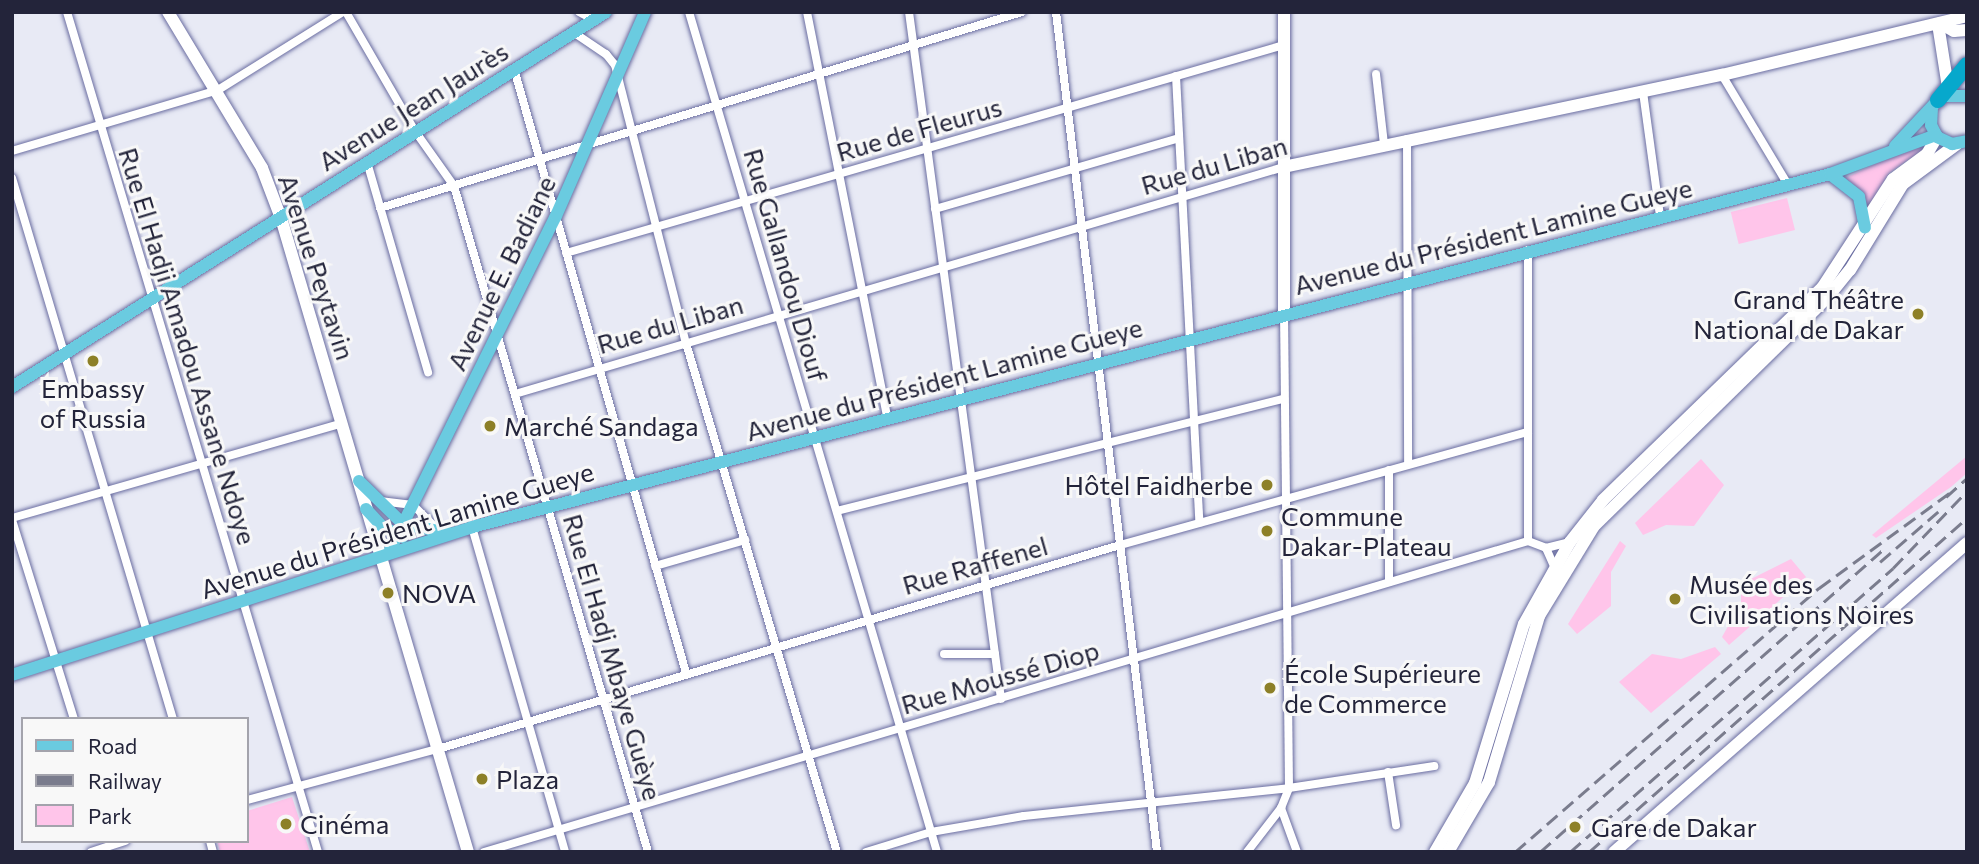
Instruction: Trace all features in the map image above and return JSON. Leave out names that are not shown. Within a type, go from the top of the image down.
[{"type":"highway","points":[[1940,97],[1967,65]]},
{"type":"main road","name":"Avenue Jean Jaurès","points":[[12,387],[606,12]]},
{"type":"main road","name":"Avenue E. Badiane","points":[[385,552],[413,505],[556,216],[645,12]]},
{"type":"main road","points":[[1962,143],[1936,136],[1930,120],[1940,97],[1953,93],[1967,96]]},
{"type":"main road","name":"Avenue du Président Lamine Gueye","points":[[1893,149],[1940,97]]},
{"type":"main road","name":"Avenue du Président Lamine Gueye","points":[[12,676],[445,532],[1528,249],[1830,174],[1893,149],[1936,136]]},
{"type":"main road","points":[[1830,174],[1859,197],[1865,227]]},
{"type":"main road","points":[[359,481],[380,501],[400,530]]},
{"type":"main road","points":[[366,509],[421,542]]},
{"type":"main road","points":[[400,530],[445,532]]},
{"type":"street","name":"Rue El Hadji Amadou Assane Ndoye","points":[[67,12],[318,852]]},
{"type":"street","name":"Avenue Peytavin","points":[[168,12],[218,90],[262,168],[281,218],[366,509],[385,552],[468,852]]},
{"type":"street","points":[[12,151],[218,90],[344,12]]},
{"type":"street","name":"Rue El Hadj Mbaye Guèye","points":[[344,12],[415,131],[454,186],[648,852]]},
{"type":"street","points":[[579,12],[592,19]]},
{"type":"street","name":"Rue Gallandou Diouf","points":[[690,12],[937,852]]},
{"type":"street","points":[[807,12],[817,76],[887,417]]},
{"type":"street","points":[[909,12],[1001,699]]},
{"type":"street","points":[[380,208],[1022,12]]},
{"type":"street","points":[[1055,12],[1157,852]]},
{"type":"street","points":[[1247,852],[1281,808],[1289,788],[1289,612],[1283,499],[1284,13]]},
{"type":"street","name":"Rue du Liban","points":[[515,394],[1284,167],[1407,139],[1722,75],[1967,16]]},
{"type":"street","points":[[1940,97],[1939,24],[1954,31],[1967,30]]},
{"type":"street","points":[[573,32],[606,54],[617,73],[686,343],[838,852]]},
{"type":"street","name":"Rue de Fleurus","points":[[566,253],[1284,45]]},
{"type":"street","points":[[514,69],[686,673]]},
{"type":"street","points":[[1376,74],[1384,144]]},
{"type":"street","points":[[1722,75],[1788,185]]},
{"type":"street","points":[[1176,76],[1199,522]]},
{"type":"street","points":[[1643,92],[1660,216]]},
{"type":"street","points":[[1435,852],[1475,783],[1511,657],[1555,566],[1570,542],[1603,500],[1804,306],[1865,227],[1893,179],[1931,150],[1936,136]]},
{"type":"street","points":[[935,209],[1179,138]]},
{"type":"street","points":[[1407,139],[1408,464]]},
{"type":"street","points":[[1448,852],[1489,782],[1539,615],[1594,526],[1827,298],[1850,270],[1903,184],[1962,143]]},
{"type":"street","points":[[367,162],[428,372]]},
{"type":"street","points":[[12,178],[172,717]]},
{"type":"street","points":[[1528,249],[1528,541],[1546,548],[1570,542]]},
{"type":"street","points":[[837,511],[970,475],[1195,423],[1283,399]]},
{"type":"street","points":[[73,717],[12,519],[200,462],[342,424]]},
{"type":"street","name":"Rue Raffenel","points":[[248,800],[438,749],[1199,522],[1528,432]]},
{"type":"street","points":[[1389,470],[1390,582]]},
{"type":"street","points":[[380,501],[413,505],[445,532]]},
{"type":"street","points":[[472,527],[565,852]]},
{"type":"street","points":[[655,566],[745,540]]},
{"type":"street","name":"Rue Moussé Diop","points":[[484,852],[1134,661],[1528,541]]},
{"type":"street","points":[[1614,852],[1967,543]]},
{"type":"street","points":[[1546,548],[1555,566]]},
{"type":"street","points":[[944,654],[995,654]]},
{"type":"street","points":[[866,852],[931,832],[1151,800],[1289,788],[1434,766]]},
{"type":"street","points":[[1388,772],[1395,825]]},
{"type":"street","points":[[1281,808],[1297,852]]},
{"type":"street","points":[[91,852],[112,846]]},
{"type":"green space","points":[[1926,141],[1925,148],[1889,173],[1868,207],[1863,192],[1845,178]]},
{"type":"green space","points":[[1787,198],[1795,230],[1739,244],[1731,212]]},
{"type":"green space","points":[[1967,456],[1967,473],[1951,487],[1876,538],[1872,535]]},
{"type":"green space","points":[[1701,459],[1724,485],[1694,526],[1666,525],[1643,535],[1635,523]]},
{"type":"green space","points":[[1620,541],[1626,546],[1611,572],[1611,606],[1577,634],[1568,624]]},
{"type":"green space","points":[[1791,559],[1806,577],[1729,645],[1722,637],[1741,603],[1741,584]]},
{"type":"green space","points":[[1715,647],[1721,654],[1651,713],[1619,682],[1652,654],[1681,659]]},
{"type":"green space","points":[[292,797],[310,852],[220,852],[218,843],[248,843],[248,811]]},
{"type":"railway","points":[[1946,497],[1967,478]]},
{"type":"railway","points":[[1515,852],[1819,588],[1952,491]]},
{"type":"railway","points":[[1570,852],[1893,568],[1967,491]]},
{"type":"railway","points":[[1880,562],[1941,509]]},
{"type":"railway","points":[[1589,852],[1967,518]]},
{"type":"railway","points":[[1540,852],[1884,549]]},
{"type":"place","name":"Grand Théâtre National de Dakar","points":[[1918,314]]},
{"type":"place","name":"Embassy of Russia","points":[[93,361]]},
{"type":"place","name":"Marché Sandaga","points":[[490,426]]},
{"type":"place","name":"Hôtel Faidherbe","points":[[1267,485]]},
{"type":"place","name":"Commune Dakar-Plateau","points":[[1267,531]]},
{"type":"place","name":"NOVA","points":[[388,593]]},
{"type":"place","name":"Musée des Civilisations Noires","points":[[1675,599]]},
{"type":"place","name":"École Supérieure de Commerce","points":[[1270,688]]},
{"type":"place","name":"Plaza","points":[[482,779]]},
{"type":"place","name":"Cinéma","points":[[286,824]]},
{"type":"place","name":"Gare de Dakar","points":[[1575,827]]}]
